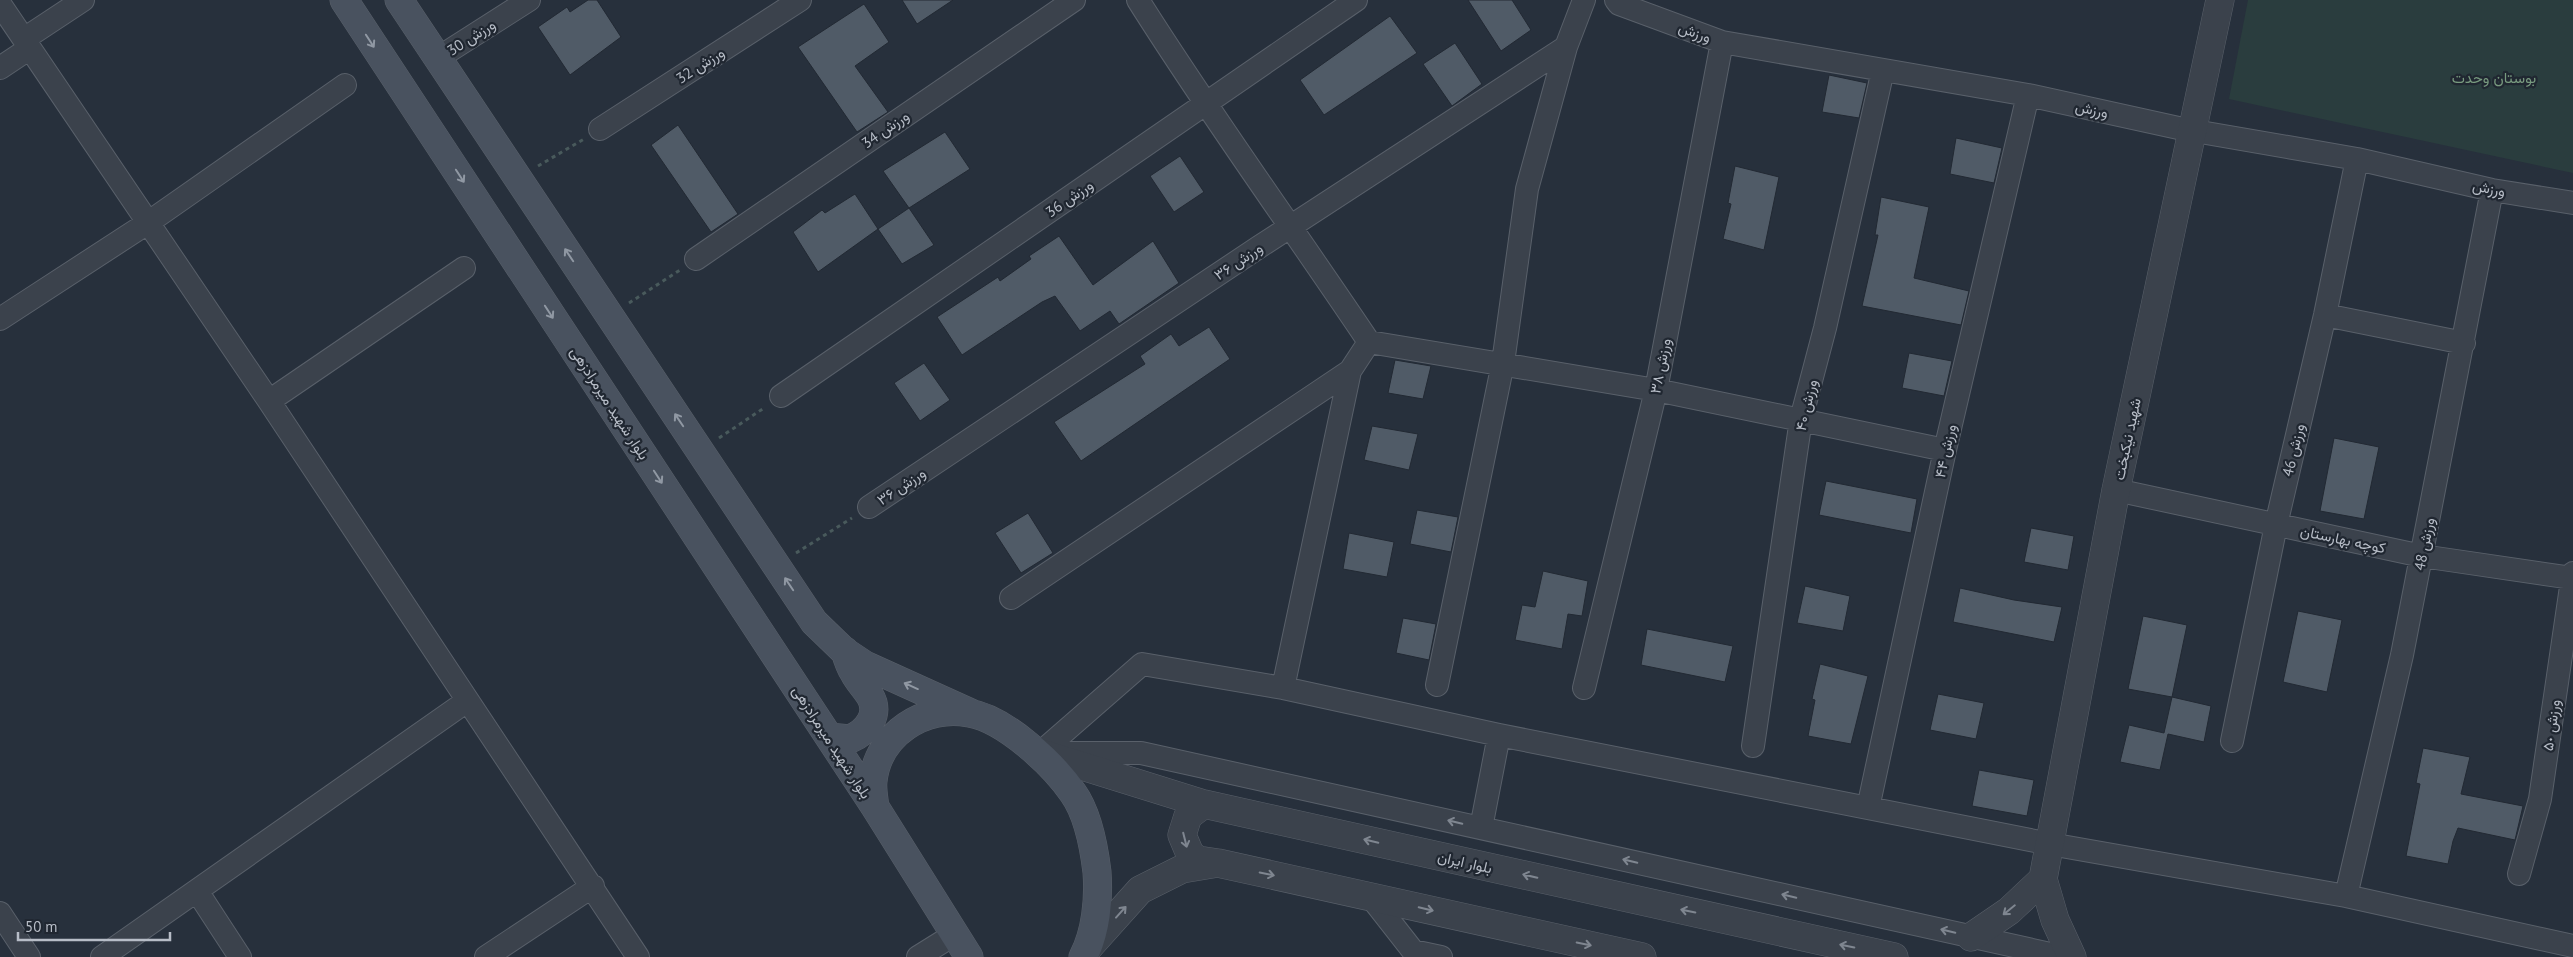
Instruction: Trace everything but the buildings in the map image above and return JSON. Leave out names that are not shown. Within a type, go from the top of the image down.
[{"type":"main road","name":"بلوار شهید میرمرادزهی","points":[[344,0],[875,807],[969,957]]},
{"type":"main road","points":[[399,0],[814,622],[844,651],[865,665],[996,724],[1040,753],[1074,794],[1094,843],[1099,896],[1085,952]]},
{"type":"main road","points":[[829,737],[850,739],[868,728],[873,718],[874,707],[871,697],[853,673],[844,651]]},
{"type":"main road","points":[[875,807],[873,781],[881,755],[896,733],[918,718],[944,710],[971,713]]},
{"type":"street","points":[[0,68],[27,44],[84,0]]},
{"type":"street","name":"ورزش 30","points":[[438,58],[529,0]]},
{"type":"street","name":"ورزش 32","points":[[600,129],[800,0]]},
{"type":"street","points":[[1138,0],[1204,104],[1369,342],[1656,390],[1945,450]]},
{"type":"street","name":"ورزش 36","points":[[782,396],[1356,0]]},
{"type":"street","points":[[1437,685],[1503,363],[1527,189],[1566,47],[1584,0]]},
{"type":"street","name":"ورزش","points":[[1616,0],[1619,4],[1722,42],[2028,95],[2193,131],[2357,159],[2492,190],[2573,203]]},
{"type":"street","name":"شهید نیکبخت","points":[[2043,879],[2116,490],[2220,0]]},
{"type":"street","points":[[0,4],[269,401],[467,702],[593,886],[638,957]]},
{"type":"street","name":"ورزش 34","points":[[696,259],[1060,4]]},
{"type":"street","name":"ورزش ۳۸","points":[[1584,688],[1656,390],[1722,42]]},
{"type":"street","name":"ورزش ۳۶","points":[[869,507],[1566,47]]},
{"type":"street","name":"ورزش ۴۰","points":[[1752,746],[1801,419],[1826,328],[1883,70]]},
{"type":"street","points":[[0,319],[149,222],[345,85]]},
{"type":"street","name":"ورزش ۴۴","points":[[1868,808],[1945,450],[2028,95]]},
{"type":"street","name":"ورزش 46","points":[[2232,741],[2276,525],[2325,315],[2357,159]]},
{"type":"street","name":"ورزش 48","points":[[2346,896],[2402,655],[2464,343],[2492,190]]},
{"type":"street","points":[[269,401],[464,268]]},
{"type":"street","points":[[2325,315],[2464,343]]},
{"type":"street","points":[[1283,688],[1350,371],[1369,342]]},
{"type":"street","points":[[1011,598],[1350,371]]},
{"type":"street","name":"کوچه بهارستان","points":[[2116,490],[2422,556],[2572,575]]},
{"type":"street","name":"ورزش ۵٠","points":[[2519,874],[2540,799],[2572,575]]},
{"type":"street","points":[[1040,753],[1142,664],[1283,688],[1499,735],[2050,844],[2346,896],[2573,946]]},
{"type":"street","points":[[102,957],[467,702]]},
{"type":"street","points":[[1481,828],[1499,735]]},
{"type":"street","points":[[1040,753],[1141,753],[2064,957]]},
{"type":"street","name":"بلوار ایران","points":[[1040,753],[1204,804],[1894,957]]},
{"type":"street","points":[[1204,804],[1188,816],[1182,835],[1190,854],[1198,860],[1370,896],[1642,957]]},
{"type":"street","points":[[1085,952],[1140,890],[1182,869],[1218,863]]},
{"type":"street","points":[[1971,937],[2009,911],[2043,879],[2055,920],[2072,957]]},
{"type":"street","points":[[486,957],[593,886]]},
{"type":"street","points":[[197,891],[240,957]]},
{"type":"street","points":[[1370,896],[1413,951],[1441,957]]},
{"type":"street","points":[[0,913],[29,957]]},
{"type":"street","points":[[918,957],[955,934]]},
{"type":"path","points":[[518,178],[600,129]]},
{"type":"path","points":[[610,316],[696,259]]},
{"type":"path","points":[[700,451],[782,396]]},
{"type":"path","points":[[777,566],[869,507]]},
{"type":"green space","name":"بوستان وحدت","points":[[2248,0],[2573,0],[2573,173],[2229,99]]}]
